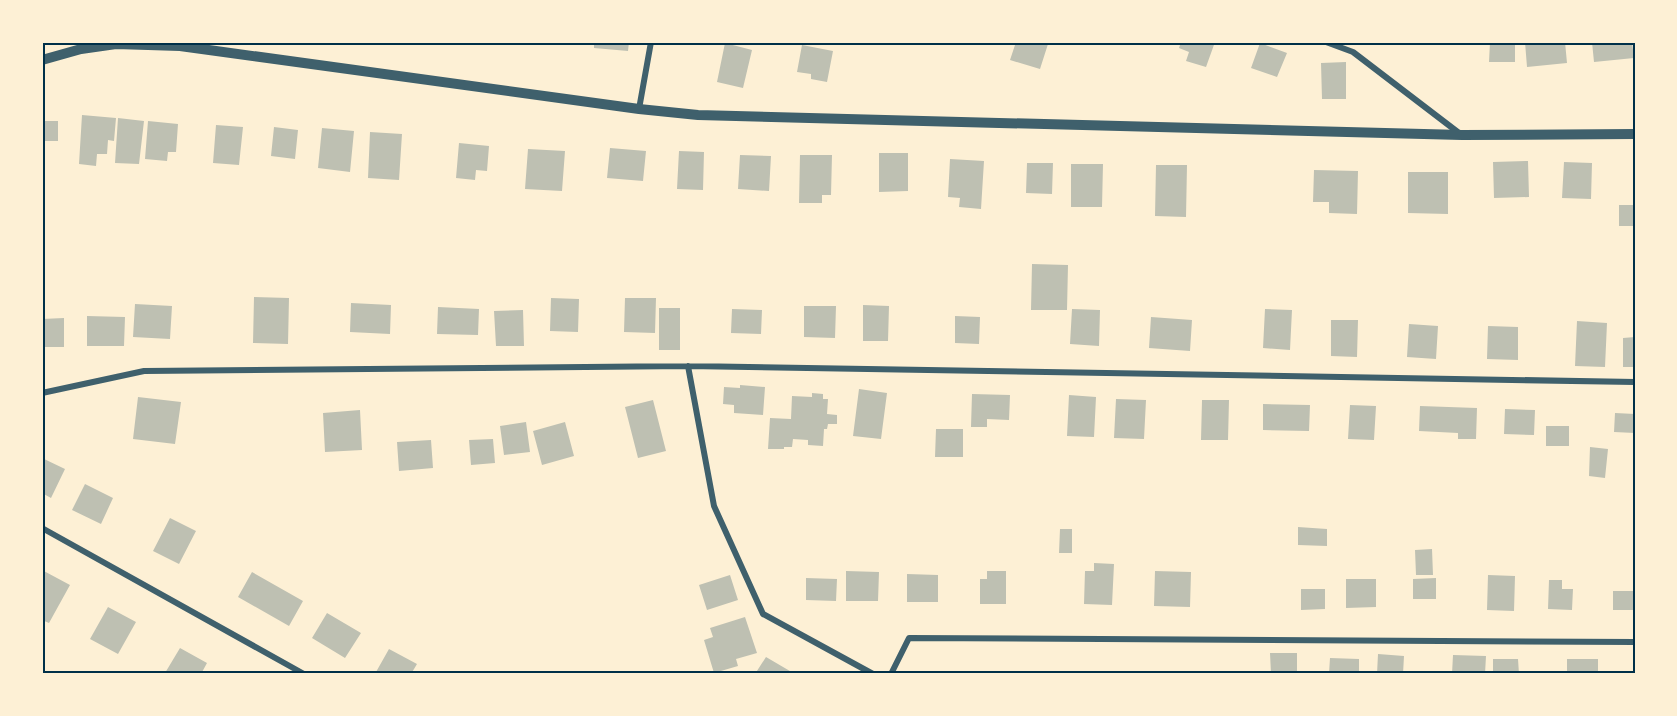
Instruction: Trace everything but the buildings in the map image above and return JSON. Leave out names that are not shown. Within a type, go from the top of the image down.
[{"type":"street","points":[[639,109],[651,42]]},
{"type":"street","points":[[1326,42],[1353,52],[1462,135]]},
{"type":"street","points":[[42,60],[81,49],[116,44],[180,46],[698,116],[1462,135],[1635,134]]},
{"type":"street","points":[[688,366],[714,506],[763,614],[873,674]]},
{"type":"street","points":[[42,393],[144,371],[688,366],[1635,382]]},
{"type":"street","points":[[42,528],[304,674]]},
{"type":"street","points":[[891,674],[909,638],[1635,642]]}]
